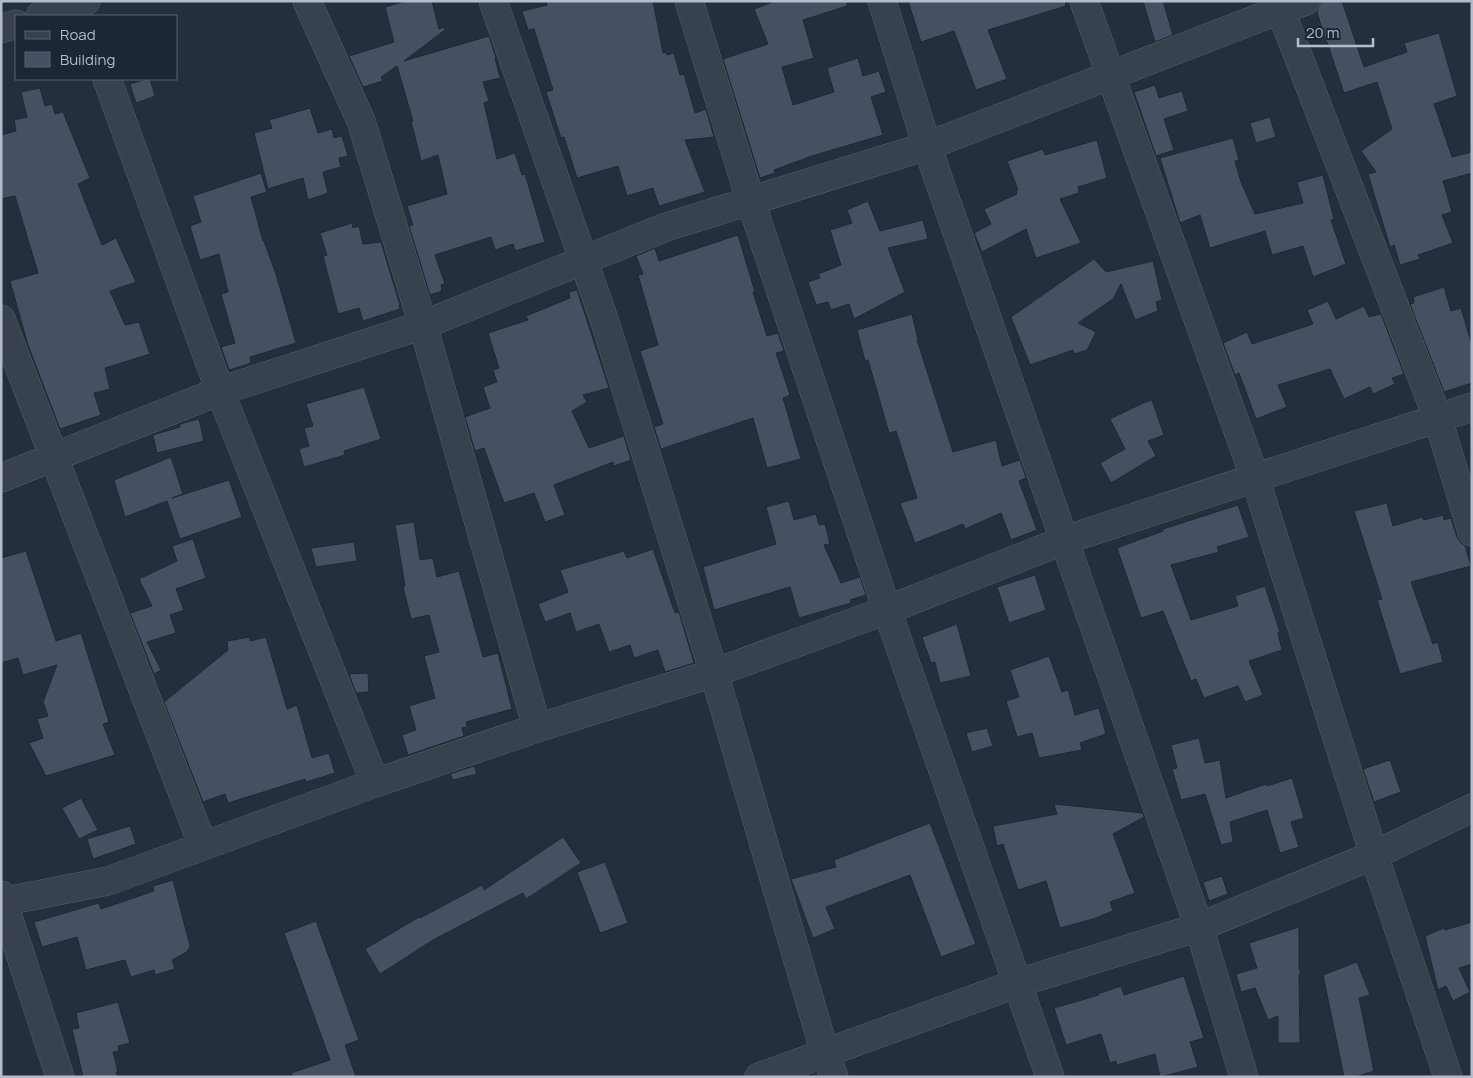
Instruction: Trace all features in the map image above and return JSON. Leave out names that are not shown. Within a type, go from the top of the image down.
[{"type":"street","points":[[307,1],[361,121],[423,325],[537,728]]},
{"type":"street","points":[[493,1],[608,332],[714,673],[829,1065]]},
{"type":"street","points":[[689,1],[751,202],[887,610],[1050,1077]]},
{"type":"street","points":[[882,1],[927,146],[1199,927],[1244,1077]]},
{"type":"street","points":[[1084,1],[1255,478],[1374,855],[1448,1077]]},
{"type":"street","points":[[1,478],[220,391],[423,325],[666,227],[927,146],[1110,75],[1278,6],[1306,1]]},
{"type":"street","points":[[44,15],[83,5]]},
{"type":"street","points":[[1278,6],[1438,418],[1472,532]]},
{"type":"street","points":[[1,29],[15,24]]},
{"type":"street","points":[[108,80],[220,391],[375,783]]},
{"type":"street","points":[[1,319],[203,846]]},
{"type":"street","points":[[60,1077],[2,900],[108,881],[375,783],[537,728],[714,673],[887,610],[1065,540],[1472,408]]},
{"type":"street","points":[[759,1077],[829,1065],[1018,983],[1199,927],[1374,855],[1472,808]]},
{"type":"building","points":[[406,1],[432,1],[439,29],[444,27],[445,30],[404,61],[489,36],[500,78],[483,82],[489,101],[484,103],[497,159],[515,153],[522,175],[525,174],[545,242],[515,251],[513,244],[495,250],[491,237],[435,255],[445,284],[441,285],[442,291],[430,295],[409,226],[413,225],[407,206],[447,194],[438,155],[421,161],[411,121],[413,121],[397,66],[381,77],[383,81],[363,87],[349,56],[394,42],[385,7]]},
{"type":"building","points":[[546,1],[653,1],[663,53],[666,52],[667,55],[674,53],[680,75],[684,74],[695,113],[706,109],[714,137],[685,140],[705,192],[659,206],[653,188],[627,196],[618,166],[577,178],[564,137],[561,138],[546,92],[553,90],[534,29],[528,30],[522,11],[547,5]]},
{"type":"building","points":[[775,1],[847,1],[847,6],[803,20],[814,58],[782,67],[793,105],[834,92],[827,68],[858,58],[863,76],[879,71],[886,92],[871,97],[883,135],[812,156],[774,170],[775,173],[760,178],[723,59],[768,44],[754,9]]},
{"type":"building","points":[[908,1],[1065,1],[1066,6],[988,30],[1007,79],[976,90],[954,31],[921,42]]},
{"type":"building","points":[[1143,1],[1163,1],[1173,35],[1155,42]]},
{"type":"building","points":[[1321,1],[1342,1],[1364,67],[1407,52],[1404,43],[1439,33],[1457,96],[1434,104],[1452,157],[1472,152],[1472,173],[1443,181],[1452,212],[1442,215],[1453,243],[1418,255],[1420,259],[1400,265],[1394,245],[1390,247],[1368,174],[1376,172],[1361,151],[1392,129],[1377,82],[1344,93],[1317,12]]},
{"type":"building","points":[[150,80],[155,96],[136,103],[130,84]]},
{"type":"building","points":[[1155,85],[1159,98],[1182,91],[1188,111],[1164,119],[1174,150],[1156,156],[1134,92]]},
{"type":"building","points":[[40,88],[45,106],[52,104],[55,114],[63,112],[90,178],[78,184],[102,245],[116,238],[136,282],[110,291],[125,325],[139,322],[150,354],[105,368],[110,389],[94,393],[101,415],[60,429],[28,345],[10,281],[38,273],[15,196],[1,199],[1,135],[16,131],[14,120],[27,117],[21,92]]},
{"type":"building","points":[[310,108],[318,133],[332,129],[334,138],[342,136],[348,156],[339,158],[341,167],[323,172],[328,193],[308,200],[303,178],[268,189],[254,133],[272,128],[269,120]]},
{"type":"building","points":[[1270,117],[1276,137],[1256,143],[1250,123]]},
{"type":"building","points":[[1233,138],[1239,160],[1235,161],[1241,182],[1255,214],[1303,203],[1297,182],[1323,175],[1334,219],[1331,220],[1346,264],[1313,277],[1303,246],[1272,255],[1265,231],[1210,248],[1200,215],[1180,223],[1160,158]]},
{"type":"building","points":[[1097,140],[1107,178],[1078,187],[1079,193],[1060,199],[1081,243],[1036,258],[1026,229],[982,252],[974,233],[991,224],[984,209],[1017,194],[1016,191],[1018,190],[1007,161],[1043,149],[1045,155]]},
{"type":"building","points":[[261,173],[267,192],[251,197],[296,343],[250,357],[251,363],[229,370],[221,347],[235,343],[221,294],[228,292],[219,254],[200,260],[190,226],[201,222],[193,196]]},
{"type":"building","points":[[868,201],[880,231],[923,220],[928,239],[888,248],[905,292],[854,319],[849,304],[831,310],[828,302],[816,305],[808,282],[820,278],[818,274],[841,265],[830,230],[852,223],[847,210]]},
{"type":"building","points":[[352,223],[353,228],[359,226],[363,244],[381,242],[400,305],[400,309],[363,321],[359,308],[338,314],[323,256],[327,255],[320,233]]},
{"type":"building","points":[[738,235],[767,336],[778,333],[784,351],[776,353],[790,395],[783,398],[801,459],[767,468],[753,418],[661,449],[654,427],[663,424],[640,351],[658,345],[638,275],[643,274],[636,256],[655,248],[659,261]]},
{"type":"building","points":[[1094,259],[1106,272],[1153,261],[1162,300],[1156,302],[1158,311],[1135,320],[1121,284],[1113,299],[1078,323],[1096,332],[1087,350],[1074,354],[1073,350],[1030,365],[1011,317]]},
{"type":"building","points":[[1444,287],[1451,311],[1461,308],[1472,345],[1472,383],[1444,392],[1410,304],[1414,303],[1413,297]]},
{"type":"building","points":[[577,290],[609,388],[583,395],[587,402],[572,411],[589,448],[624,436],[631,460],[614,466],[613,462],[554,485],[565,515],[545,522],[534,493],[504,503],[484,448],[475,451],[465,417],[490,408],[483,387],[497,382],[493,370],[499,368],[488,333],[528,320],[526,316],[570,298],[569,292]]},
{"type":"building","points":[[1328,301],[1336,319],[1364,306],[1369,317],[1381,314],[1404,374],[1392,378],[1395,384],[1373,394],[1370,387],[1344,399],[1330,369],[1278,385],[1287,407],[1256,419],[1239,373],[1235,375],[1223,343],[1247,332],[1252,344],[1313,324],[1307,310]]},
{"type":"building","points":[[912,314],[917,340],[953,452],[996,440],[1002,466],[1020,460],[1026,478],[1019,481],[1037,530],[1011,540],[1001,513],[965,529],[963,524],[915,543],[900,503],[917,498],[896,431],[889,433],[868,360],[865,361],[857,330]]},
{"type":"building","points":[[364,387],[381,439],[344,451],[345,455],[304,467],[299,449],[309,446],[304,428],[313,426],[306,404]]},
{"type":"building","points":[[1152,400],[1164,435],[1148,441],[1156,456],[1111,483],[1100,463],[1125,449],[1110,419]]},
{"type":"building","points":[[199,419],[204,441],[157,453],[153,435],[180,427],[180,424]]},
{"type":"building","points":[[171,457],[183,494],[172,498],[229,480],[242,517],[180,539],[167,501],[125,517],[114,480]]},
{"type":"building","points":[[789,501],[794,520],[816,514],[819,525],[825,524],[830,544],[824,545],[841,583],[860,577],[866,595],[850,600],[851,603],[799,618],[790,587],[714,610],[703,567],[776,544],[766,507]]},
{"type":"building","points":[[1387,503],[1393,526],[1422,517],[1424,520],[1443,515],[1444,520],[1451,518],[1457,537],[1465,545],[1471,566],[1411,582],[1433,644],[1438,642],[1443,662],[1400,674],[1377,600],[1382,599],[1354,511]]},
{"type":"building","points":[[1238,505],[1249,537],[1217,547],[1219,552],[1171,565],[1191,620],[1238,606],[1235,596],[1265,586],[1280,632],[1278,633],[1282,650],[1249,661],[1263,695],[1245,702],[1238,686],[1204,698],[1196,679],[1191,681],[1163,611],[1141,618],[1117,548],[1163,531],[1163,529]]},
{"type":"building","points":[[414,522],[420,560],[433,558],[437,577],[459,571],[483,657],[498,653],[512,709],[466,722],[467,727],[462,728],[464,736],[408,755],[402,735],[416,730],[409,706],[435,698],[424,656],[439,652],[429,615],[411,619],[403,587],[405,586],[395,525]]},
{"type":"building","points":[[193,539],[206,578],[176,589],[184,610],[170,615],[176,633],[147,642],[161,670],[154,674],[130,613],[152,606],[139,579],[177,561],[172,546]]},
{"type":"building","points":[[354,542],[357,561],[316,567],[311,548]]},
{"type":"building","points":[[653,549],[675,613],[679,612],[694,663],[665,672],[658,650],[634,658],[630,645],[609,652],[599,624],[576,632],[570,613],[545,622],[538,604],[568,592],[560,570],[624,551],[627,558]]},
{"type":"building","points":[[26,551],[56,641],[81,633],[109,722],[103,724],[115,755],[46,776],[29,743],[43,738],[37,719],[48,716],[43,702],[57,665],[23,675],[18,658],[1,663],[1,558]]},
{"type":"building","points":[[1035,575],[1046,610],[1009,623],[997,587]]},
{"type":"building","points":[[957,624],[971,676],[940,683],[935,662],[931,663],[922,637]]},
{"type":"building","points":[[250,637],[250,641],[266,637],[287,709],[297,705],[312,758],[329,753],[335,773],[306,782],[305,779],[228,803],[225,794],[203,802],[164,702],[228,650],[227,641]]},
{"type":"building","points":[[1049,656],[1062,692],[1068,690],[1075,715],[1099,708],[1106,734],[1080,743],[1082,750],[1039,758],[1032,733],[1017,737],[1006,701],[1019,697],[1010,670]]},
{"type":"building","points":[[368,673],[369,692],[356,693],[349,674]]},
{"type":"building","points":[[987,728],[993,746],[972,752],[966,733]]},
{"type":"building","points":[[1199,738],[1205,763],[1220,760],[1226,798],[1266,784],[1267,786],[1292,778],[1304,818],[1291,822],[1299,847],[1280,853],[1267,810],[1230,822],[1233,842],[1221,845],[1205,794],[1181,800],[1172,769],[1177,768],[1171,745]]},
{"type":"building","points":[[1390,760],[1401,792],[1374,802],[1363,769]]},
{"type":"building","points":[[474,766],[477,774],[453,780],[450,774]]},
{"type":"building","points":[[81,798],[98,830],[79,839],[62,808]]},
{"type":"building","points":[[1054,804],[1143,813],[1144,817],[1113,834],[1135,893],[1110,902],[1113,911],[1093,919],[1060,928],[1046,881],[1018,890],[1003,844],[997,846],[993,826],[1057,814]]},
{"type":"building","points":[[930,823],[976,944],[941,957],[910,875],[826,907],[835,929],[813,938],[791,879],[836,867],[834,860]]},
{"type":"building","points":[[130,826],[136,844],[93,859],[87,839]]},
{"type":"building","points":[[563,837],[581,863],[526,899],[523,893],[433,940],[380,974],[365,949],[419,917],[482,885],[484,890]]},
{"type":"building","points":[[605,862],[628,923],[600,933],[577,872]]},
{"type":"building","points":[[1222,876],[1228,894],[1209,901],[1203,882]]},
{"type":"building","points":[[173,880],[190,946],[187,952],[172,960],[175,969],[155,975],[154,970],[131,977],[125,960],[86,970],[77,937],[42,947],[34,922],[99,903],[101,909],[154,891],[153,886]]},
{"type":"building","points":[[316,921],[359,1040],[345,1045],[356,1077],[292,1077],[291,1073],[330,1060],[284,933]]},
{"type":"building","points":[[1472,922],[1472,964],[1459,968],[1470,992],[1453,1001],[1446,986],[1438,990],[1425,936],[1444,928],[1445,930]]},
{"type":"building","points":[[1299,927],[1299,968],[1301,973],[1299,974],[1300,1043],[1278,1043],[1278,1016],[1268,1020],[1255,988],[1241,992],[1236,974],[1257,968],[1249,943]]},
{"type":"building","points":[[1357,962],[1370,995],[1359,998],[1374,1071],[1355,1077],[1344,1077],[1323,975]]},
{"type":"building","points":[[1184,976],[1204,1038],[1190,1042],[1198,1067],[1160,1077],[1155,1054],[1117,1065],[1116,1061],[1110,1063],[1101,1034],[1066,1045],[1054,1008],[1099,995],[1121,986],[1124,995]]},
{"type":"building","points":[[118,1002],[130,1043],[118,1046],[119,1051],[113,1052],[118,1077],[83,1077],[72,1029],[79,1028],[76,1013]]}]
